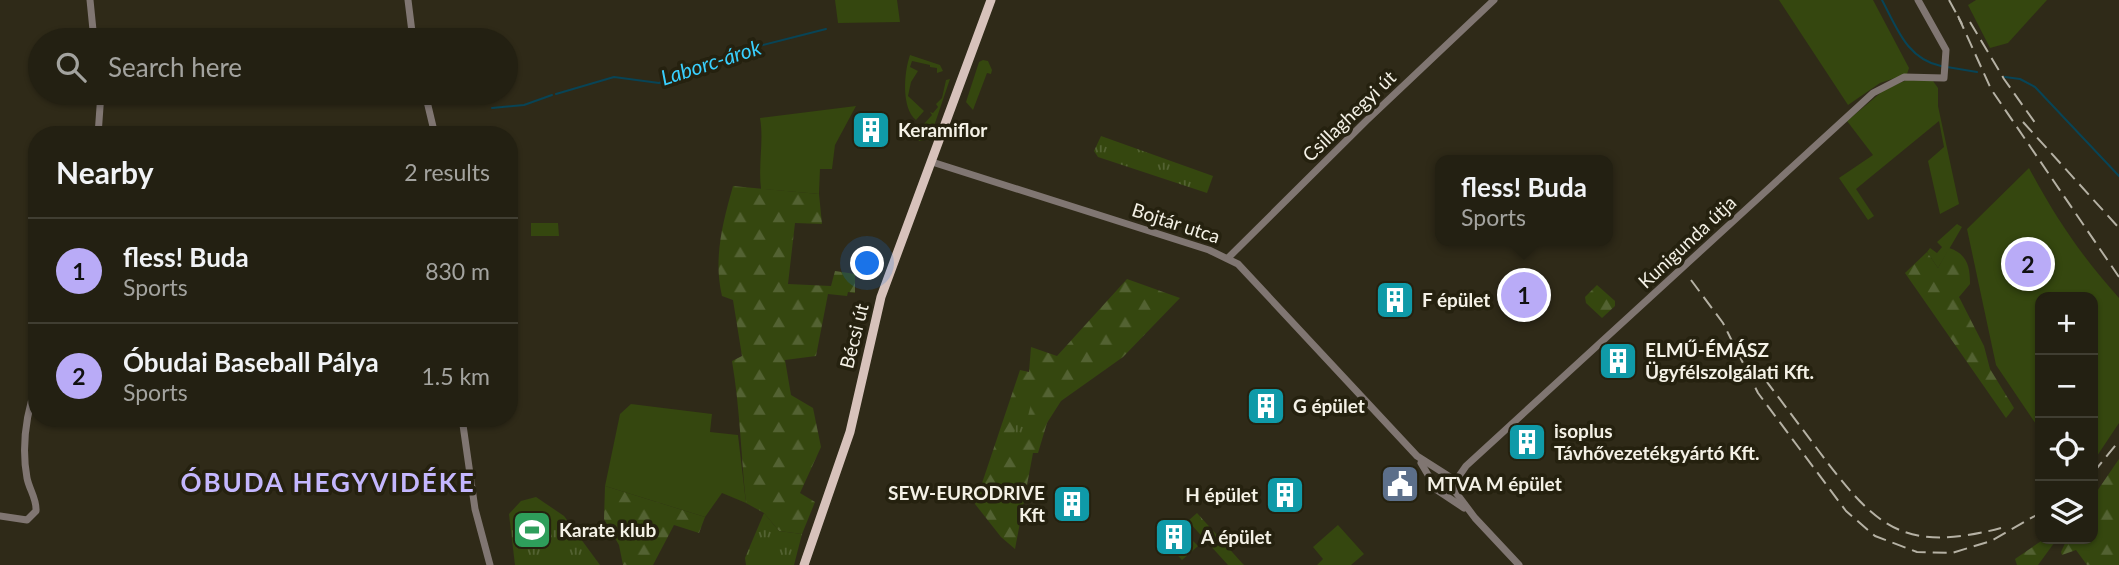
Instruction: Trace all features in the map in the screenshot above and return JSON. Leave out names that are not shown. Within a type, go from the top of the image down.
[{"type":"main road","name":"Bécsi út","points":[[804,565],[850,432],[881,297],[991,0]]},
{"type":"street","points":[[90,0],[93,28]]},
{"type":"street","points":[[408,0],[412,28]]},
{"type":"street","name":"Csillaghegyi út","points":[[1228,258],[1366,121],[1494,0]]},
{"type":"street","name":"Kunigunda útja","points":[[1444,492],[1452,486],[1466,466],[1872,93],[1904,77],[1944,75],[1947,60],[1945,48],[1918,0]]},
{"type":"street","points":[[99,126],[100,105]]},
{"type":"street","points":[[428,105],[433,126]]},
{"type":"street","name":"Bojtár utca","points":[[932,162],[1228,258],[1257,282],[1417,456],[1434,483]]},
{"type":"street","points":[[0,516],[27,520],[36,511],[28,482],[24,436],[28,412]]},
{"type":"street","points":[[463,427],[475,509],[490,565]]},
{"type":"street","name":"Bojtár utca","points":[[1417,456],[1444,474]]},
{"type":"street","name":"Kunigunda útja","points":[[1434,483],[1436,477],[1466,466]]},
{"type":"street","points":[[1444,474],[1451,478],[1452,486],[1475,518]]},
{"type":"street","points":[[1434,483],[1437,490],[1444,492],[1475,518],[1519,565]]},
{"type":"green space","points":[[835,0],[897,0],[900,22],[838,23]]},
{"type":"green space","points":[[1779,0],[1873,0],[1909,68],[1907,74],[1880,83],[1848,105]]},
{"type":"green space","points":[[1976,0],[2047,0],[2008,43],[1990,48],[1968,5]]},
{"type":"green space","points":[[910,55],[940,65],[943,71],[937,73],[937,68],[912,61],[910,67],[918,71],[911,82],[908,96],[924,111],[916,120],[906,99],[905,80]]},
{"type":"green space","points":[[988,61],[992,70],[991,74],[987,73],[973,110],[966,102],[979,62]]},
{"type":"green space","points":[[950,79],[931,135],[919,141],[916,133],[932,115],[930,112],[933,113],[938,107],[936,104],[942,98],[946,80]]},
{"type":"green space","points":[[1909,79],[1933,81],[1938,88],[1938,106],[1959,204],[1940,214],[1928,161],[1944,147],[1939,121],[1856,189],[1874,216],[1868,220],[1839,178],[1873,155],[1847,121],[1884,90]]},
{"type":"green space","points":[[856,106],[835,145],[832,169],[820,169],[819,194],[761,189],[760,118]]},
{"type":"green space","points":[[1101,136],[1213,176],[1207,193],[1098,157],[1094,151]]},
{"type":"green space","points":[[2029,168],[2070,236],[2119,298],[2119,423],[2098,454],[2098,292],[2035,292],[2035,423],[1996,365],[1967,229]]},
{"type":"green space","points":[[733,186],[819,194],[822,224],[795,223],[788,284],[831,286],[835,271],[855,274],[855,293],[848,292],[847,296],[828,294],[816,356],[785,360],[791,395],[813,408],[821,447],[800,493],[815,502],[802,534],[779,531],[764,513],[746,503],[732,361],[742,356],[733,300],[722,296],[719,282],[719,254]]},
{"type":"green space","points":[[531,223],[558,223],[559,236],[531,236]]},
{"type":"green space","points":[[1957,224],[1962,227],[1938,268],[1927,252],[1930,248],[1937,253],[1942,247],[1937,242]]},
{"type":"green space","points":[[1949,248],[1964,257],[1968,266],[1970,284],[1959,297],[1984,346],[1990,369],[2014,408],[2006,418],[1905,273],[1927,252],[1938,268]]},
{"type":"green space","points":[[1127,279],[1180,298],[1123,357],[1061,401],[1047,423],[1038,453],[1033,453],[1015,549],[1001,537],[975,504],[1020,370],[1029,372],[1031,347],[1057,356]]},
{"type":"green space","points":[[1597,285],[1615,301],[1615,306],[1602,318],[1586,303],[1585,297]]},
{"type":"green space","points":[[1022,402],[1031,404],[1023,436],[1014,434]]},
{"type":"green space","points":[[631,404],[712,414],[710,432],[738,435],[746,503],[722,493],[705,517],[605,486],[620,414]]},
{"type":"green space","points":[[2119,459],[2119,565],[2087,565],[2076,550],[2062,555],[2061,552],[2065,544],[2098,544],[2098,490]]},
{"type":"green space","points":[[605,486],[705,517],[699,533],[674,525],[653,565],[623,565],[619,545],[604,519]]},
{"type":"green space","points":[[536,497],[564,516],[600,565],[515,565],[509,514],[521,501]]},
{"type":"green space","points":[[764,513],[779,531],[802,534],[794,565],[746,565],[745,558]]},
{"type":"green space","points":[[1197,513],[1244,565],[1228,565],[1188,521]]},
{"type":"green space","points":[[1338,525],[1364,554],[1351,565],[1317,565],[1323,559],[1313,547]]},
{"type":"green space","points":[[1186,534],[1198,546],[1182,560],[1171,548]]},
{"type":"green space","points":[[2037,544],[2053,544],[2038,565],[2017,565],[2015,559]]},
{"type":"waterway","points":[[1882,0],[1911,49],[1920,57],[1941,66]]},
{"type":"waterway","name":"Laborc-árok","points":[[556,94],[614,77],[659,83],[747,49],[826,29]]},
{"type":"waterway","points":[[1947,67],[1977,72]]},
{"type":"waterway","points":[[2005,77],[2020,79],[2035,87],[2119,176]]},
{"type":"waterway","name":"Laborc-árok","points":[[492,108],[524,105],[552,95]]},
{"type":"railway","points":[[1949,0],[1962,24]]},
{"type":"railway","points":[[1958,16],[1991,89],[2119,277]]},
{"type":"railway","points":[[1970,22],[2004,79],[2038,127]]},
{"type":"railway","points":[[2023,122],[2119,228]]},
{"type":"railway","points":[[1691,280],[1723,323],[1758,393],[1846,511],[1875,536],[1917,552],[1952,553],[1991,541],[2035,516]]},
{"type":"railway","points":[[1740,346],[1838,476],[1875,515],[1894,527],[1915,535],[1967,535],[2001,528]]},
{"type":"railway","points":[[2098,467],[2119,441]]},
{"type":"place","name":"Keramiflor","points":[[871,130]]},
{"type":"place","name":"Óbudai Baseball Pálya","points":[[2028,264]]},
{"type":"place","name":"fless! Buda","points":[[1524,295]]},
{"type":"place","name":"F épület","points":[[1395,300]]},
{"type":"place","name":"ELMŰ-ÉMÁSZ Ügyfélszolgálati Kft.","points":[[1618,361]]},
{"type":"place","name":"G épület","points":[[1266,406]]},
{"type":"place","name":"isoplus Távhővezetékgyártó Kft.","points":[[1527,442]]},
{"type":"place","name":"MTVA M épület","points":[[1400,484]]},
{"type":"place","name":"H épület","points":[[1285,495]]},
{"type":"place","name":"SEW-EURODRIVE Kft","points":[[1072,504]]},
{"type":"place","name":"Karate klub","points":[[532,530]]},
{"type":"place","name":"A épület","points":[[1174,537]]},
{"type":"district","name":"ÓBUDA HEGYVIDÉKE","points":[[328,483]]}]
